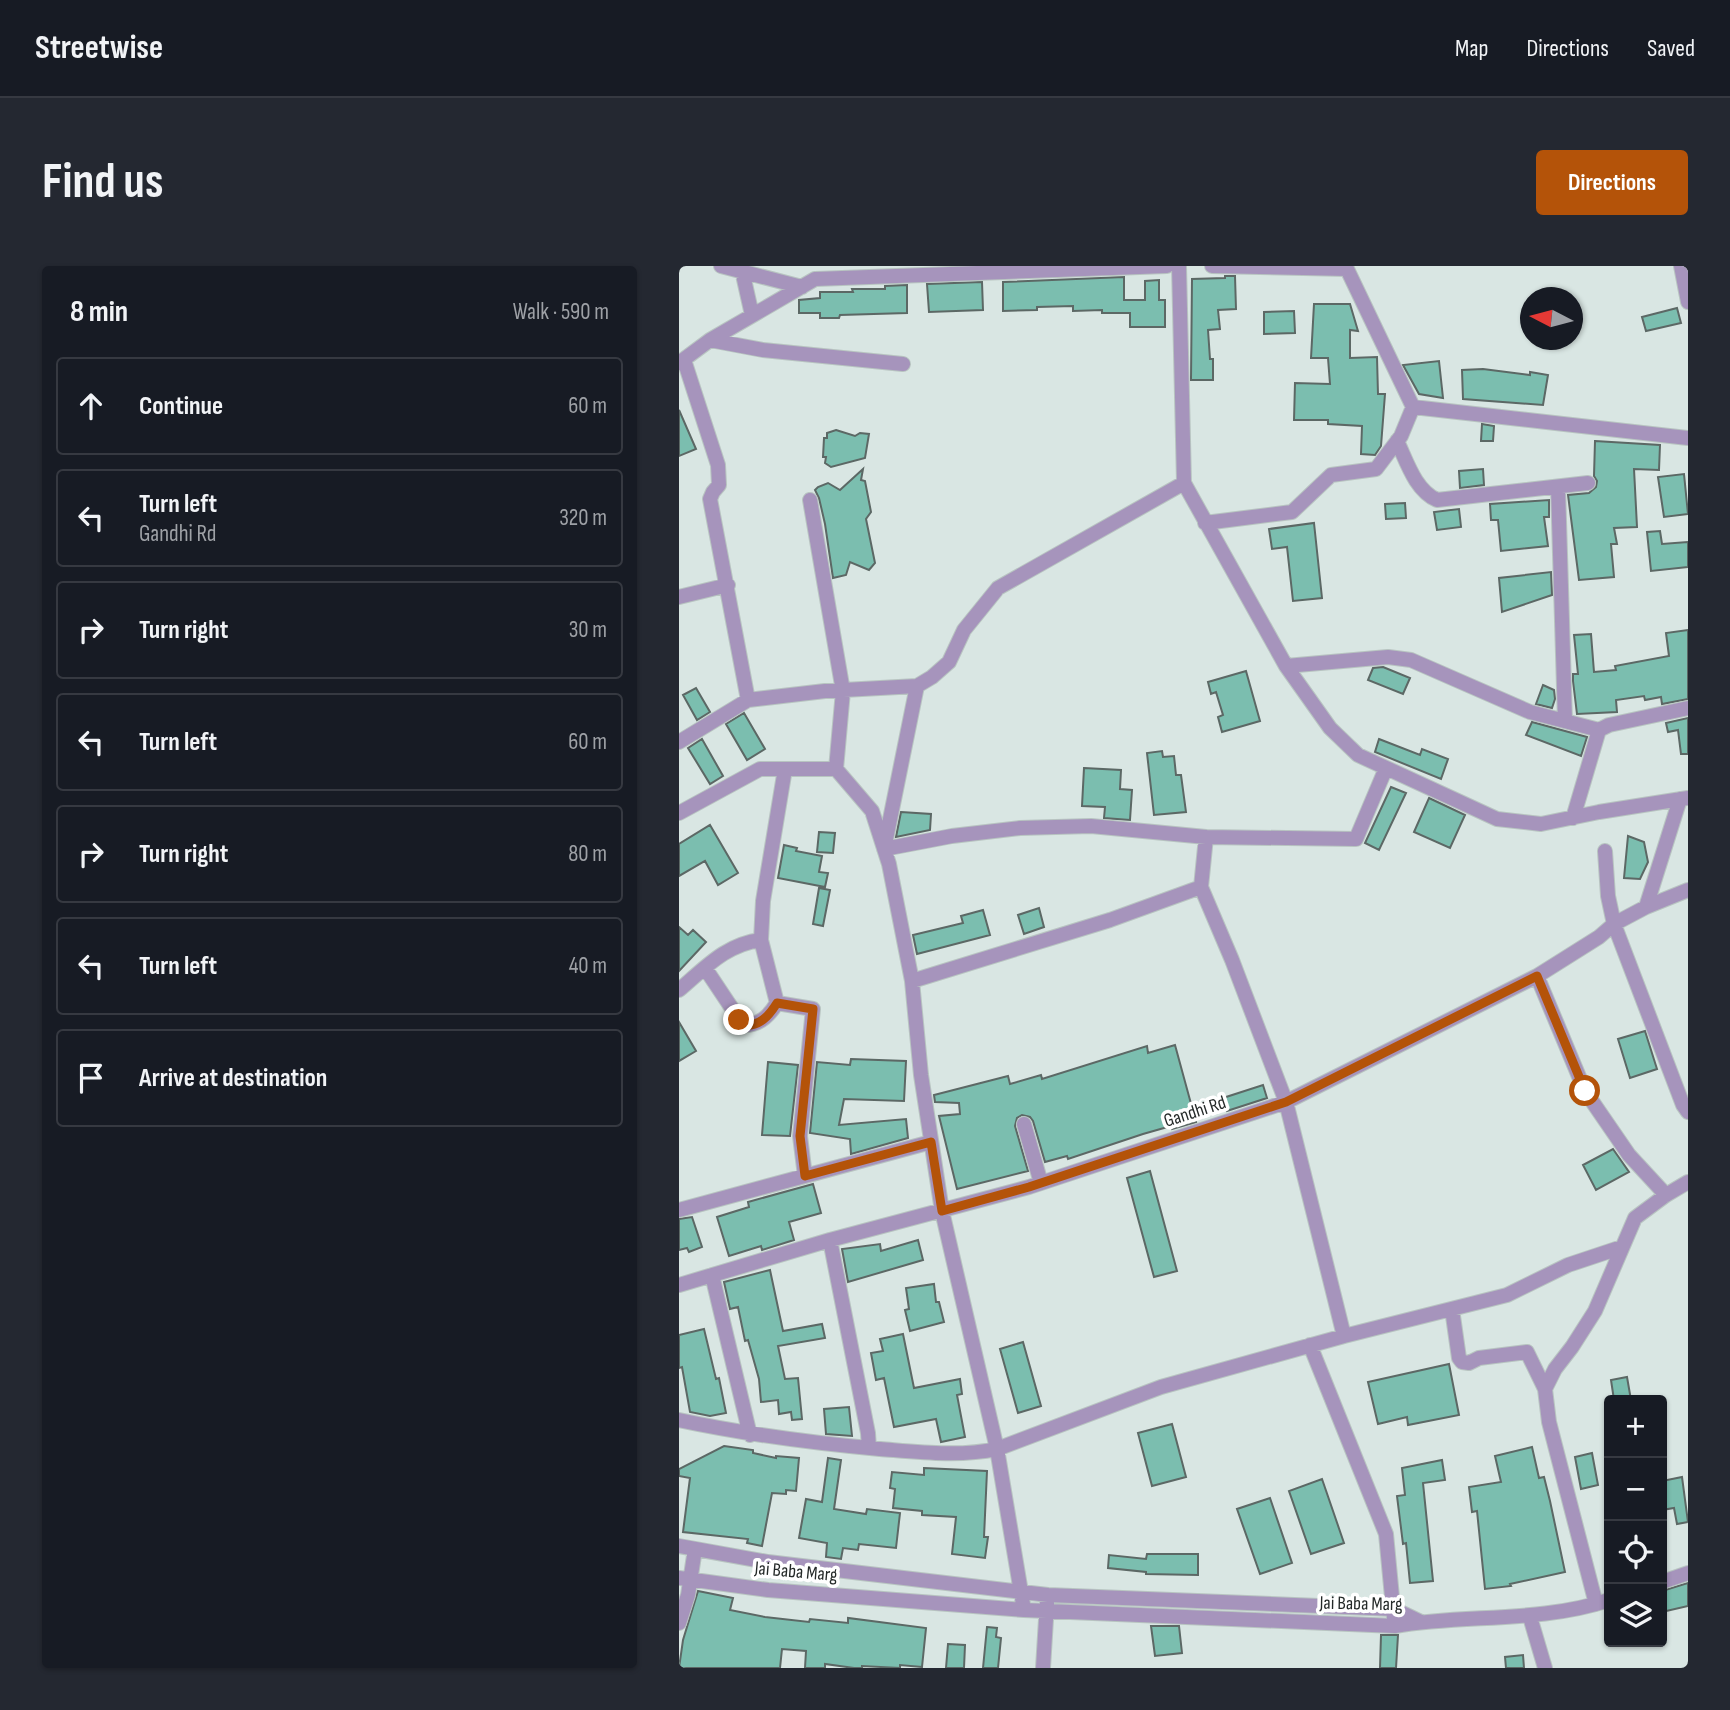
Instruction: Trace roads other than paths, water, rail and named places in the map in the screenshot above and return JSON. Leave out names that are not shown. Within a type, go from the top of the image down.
[{"type":"street","points":[[721,266],[811,277],[1167,266]]},
{"type":"street","points":[[1179,266],[1184,483],[1286,666],[1330,728],[1358,755],[1497,819],[1541,824],[1684,799],[1646,907]]},
{"type":"street","points":[[1205,523],[1292,512],[1331,475],[1376,469],[1398,441],[1413,407],[1349,267],[1212,266]]},
{"type":"street","points":[[1681,266],[1688,302]]},
{"type":"street","points":[[742,268],[752,315]]},
{"type":"street","points":[[748,700],[711,499],[719,485],[718,465],[681,361],[811,277]]},
{"type":"street","points":[[710,340],[763,350],[903,364]]},
{"type":"street","points":[[1413,407],[1688,438]]},
{"type":"street","points":[[1398,441],[1416,481],[1427,496],[1437,500],[1588,484]]},
{"type":"street","points":[[679,742],[748,700],[825,691],[917,686],[949,662],[964,630],[998,588],[1184,483]]},
{"type":"street","points":[[1558,487],[1565,721]]},
{"type":"street","points":[[810,500],[843,691],[837,769],[871,811],[884,849],[912,981],[921,1075],[942,1211],[997,1449],[1024,1610]]},
{"type":"street","points":[[679,597],[728,585]]},
{"type":"street","points":[[1286,666],[1388,657],[1411,660],[1531,712],[1599,730],[1609,725],[1688,708]]},
{"type":"street","points":[[884,849],[917,686]]},
{"type":"street","points":[[1573,818],[1599,730]]},
{"type":"street","points":[[884,849],[952,836],[1020,828],[1091,826],[1206,837],[1356,839],[1386,768]]},
{"type":"street","points":[[679,813],[760,769],[837,769]]},
{"type":"street","points":[[705,968],[743,1025],[757,1023],[767,1017],[777,1003],[761,940],[763,901],[785,769]]},
{"type":"street","points":[[1206,837],[1201,887],[1286,1102],[1344,1336]]},
{"type":"street","points":[[1605,851],[1608,896],[1614,924],[1688,1112]]},
{"type":"street","points":[[912,981],[1110,920],[1201,887]]},
{"type":"street","name":"Gandhi Rd","points":[[679,1285],[830,1240],[1041,1183],[1286,1102],[1537,976],[1614,924],[1688,890]]},
{"type":"street","points":[[679,990],[729,949],[743,942],[761,940]]},
{"type":"street","points":[[1537,976],[1585,1091],[1629,1155],[1665,1195]]},
{"type":"street","points":[[777,1003],[813,1009],[800,1136],[805,1176]]},
{"type":"street","points":[[1024,1125],[1041,1183]]},
{"type":"street","points":[[679,1210],[931,1142]]},
{"type":"street","points":[[1545,1389],[1555,1369],[1595,1311],[1635,1219],[1665,1195],[1688,1182]]},
{"type":"street","points":[[830,1240],[869,1448]]},
{"type":"street","points":[[679,1420],[750,1434],[869,1448],[923,1452],[979,1452],[997,1449],[1161,1387],[1344,1336],[1507,1296],[1567,1265],[1622,1247]]},
{"type":"street","points":[[712,1275],[750,1434]]},
{"type":"street","points":[[1421,1622],[1530,1617],[1603,1602],[1549,1422],[1545,1389],[1527,1352],[1462,1362],[1459,1358],[1452,1309]]},
{"type":"street","points":[[1310,1345],[1386,1534],[1395,1626]]},
{"type":"street","name":"Jai Baba Marg","points":[[679,1546],[768,1562],[1048,1595],[1318,1615],[1395,1626],[1421,1622]]},
{"type":"street","points":[[679,1623],[688,1595],[684,1579],[695,1549]]},
{"type":"street","points":[[1667,1580],[1688,1573]]},
{"type":"street","name":"Jai Baba Marg","points":[[684,1579],[768,1590],[1047,1611],[1318,1615],[1394,1609],[1421,1622]]},
{"type":"street","points":[[1043,1668],[1048,1595]]},
{"type":"street","points":[[1530,1617],[1545,1668]]}]
